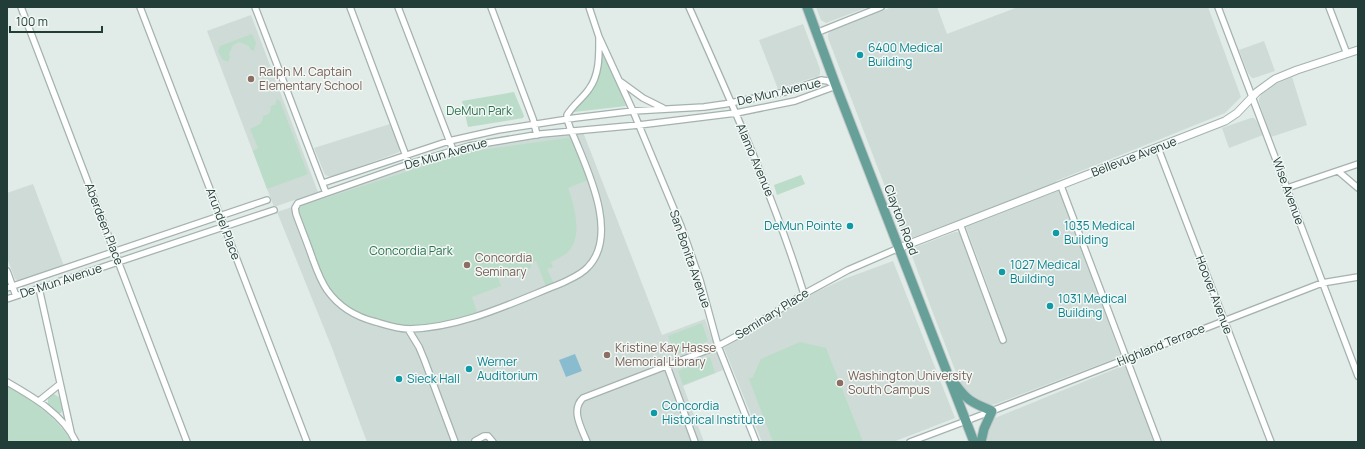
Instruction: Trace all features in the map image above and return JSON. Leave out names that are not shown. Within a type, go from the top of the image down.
[{"type":"main road","name":"Clayton Road","points":[[807,7],[836,86],[974,442]]},
{"type":"main road","points":[[947,372],[966,398],[973,403],[992,411],[984,429],[981,442]]},
{"type":"street","name":"Aberdeen Place","points":[[21,7],[187,442]]},
{"type":"street","name":"Arundel Place","points":[[140,7],[306,442]]},
{"type":"street","points":[[255,7],[326,193]]},
{"type":"street","points":[[350,7],[409,164]]},
{"type":"street","points":[[398,7],[453,150]]},
{"type":"street","points":[[491,7],[535,124],[537,135]]},
{"type":"street","name":"San Bonita Avenue","points":[[589,7],[600,37],[681,226],[700,280],[718,346],[756,442]]},
{"type":"street","name":"Alamo Avenue","points":[[690,7],[736,112],[777,214],[804,294]]},
{"type":"street","points":[[816,33],[880,7]]},
{"type":"street","name":"Wise Avenue","points":[[1218,7],[1358,376]]},
{"type":"street","points":[[1329,7],[1346,54]]},
{"type":"street","name":"San Bonita Avenue","points":[[567,119],[567,115],[570,110],[590,88],[595,78],[600,37]]},
{"type":"street","name":"Bellevue Avenue","points":[[899,248],[1158,148],[1230,118],[1243,108],[1262,88],[1275,79],[1288,73],[1358,50]]},
{"type":"street","name":"San Bonita Avenue","points":[[618,79],[625,86],[643,98],[667,109]]},
{"type":"street","name":"De Mun Avenue","points":[[323,183],[449,141],[498,130],[567,119],[633,111],[704,107],[732,103],[785,92],[821,80],[828,81],[836,86]]},
{"type":"street","name":"De Mun Avenue","points":[[408,329],[360,317],[334,300],[318,274],[296,214],[295,208],[298,203],[409,164],[453,150],[486,142],[572,131],[639,125],[736,112],[795,101],[836,86]]},
{"type":"street","points":[[455,442],[420,347],[408,329],[438,326],[467,320],[562,283],[577,276],[589,266],[594,259],[599,244],[601,218],[596,195],[567,119]]},
{"type":"street","name":"Hoover Avenue","points":[[1158,148],[1271,442]]},
{"type":"street","points":[[1286,188],[1358,164]]},
{"type":"street","points":[[1338,171],[1358,188]]},
{"type":"street","points":[[1061,186],[1158,442]]},
{"type":"street","name":"De Mun Avenue","points":[[10,287],[267,200]]},
{"type":"street","name":"De Mun Avenue","points":[[7,299],[274,210]]},
{"type":"street","points":[[960,224],[1003,340]]},
{"type":"street","name":"Seminary Place","points":[[587,442],[578,416],[577,408],[578,404],[583,398],[718,346],[757,324],[804,294],[848,270],[899,248]]},
{"type":"street","points":[[7,271],[10,287],[16,296]]},
{"type":"street","name":"Highland Terrace","points":[[910,442],[1322,282],[1358,277]]},
{"type":"street","points":[[39,288],[71,432],[76,442]]},
{"type":"street","points":[[666,366],[695,442]]},
{"type":"street","points":[[7,382],[39,401],[71,432]]},
{"type":"street","points":[[39,401],[60,384]]},
{"type":"street","points":[[473,441],[484,436],[488,436],[493,442]]},
{"type":"street","points":[[473,441],[481,442]]},
{"type":"shaded area","points":[[816,7],[868,7],[826,23],[821,20]]},
{"type":"shaded area","points":[[892,7],[937,7],[947,34],[1018,7],[1208,7],[1241,97],[1225,113],[1056,181],[1120,354],[1119,357],[996,404],[989,405],[978,403],[962,388],[911,253],[916,247],[958,232],[961,235],[983,295],[990,292],[963,219],[911,238],[904,236],[828,38],[829,32]]},
{"type":"shaded area","points":[[251,15],[318,192],[274,207],[207,31]]},
{"type":"shaded area","points":[[803,24],[820,69],[820,74],[817,78],[815,77],[778,89],[759,40]]},
{"type":"shaded area","points":[[1264,41],[1275,71],[1252,78],[1248,73],[1239,50]]},
{"type":"shaded area","points":[[1292,77],[1307,125],[1271,137],[1259,98],[1274,85]]},
{"type":"shaded area","points":[[1254,118],[1258,123],[1263,135],[1229,148],[1222,128]]},
{"type":"shaded area","points":[[390,124],[400,148],[399,152],[331,177],[325,175],[314,148]]},
{"type":"shaded area","name":"Concordia Seminary","points":[[583,132],[662,335],[705,319],[723,370],[683,386],[704,442],[367,442],[332,348],[277,212],[468,149]]},
{"type":"shaded area","points":[[33,184],[64,266],[19,281],[15,279],[7,258],[7,193]]},
{"type":"shaded area","name":"Washington University South Campus","points":[[893,261],[955,418],[893,442],[762,442],[724,348],[816,292],[844,279]]},
{"type":"shaded area","points":[[1122,366],[1128,371],[1155,442],[986,442],[985,438],[989,422],[995,418]]},
{"type":"green space","points":[[252,34],[256,43],[254,51],[250,49],[249,46],[239,42],[233,45],[229,54],[230,57],[228,62],[222,59],[218,51],[220,46]]},
{"type":"green space","points":[[601,43],[626,106],[574,112],[591,90]]},
{"type":"green space","name":"DeMun Park","points":[[514,92],[524,116],[523,118],[468,127],[462,101]]},
{"type":"green space","points":[[277,99],[280,101],[308,174],[267,189],[253,151],[258,148],[250,129],[260,124],[263,116],[269,114],[271,109],[270,107],[275,105]]},
{"type":"green space","name":"Concordia Park","points":[[574,137],[590,179],[568,188],[575,211],[576,237],[569,251],[551,262],[553,267],[547,269],[555,286],[547,289],[536,261],[531,264],[531,268],[504,278],[502,273],[497,275],[501,286],[472,297],[478,315],[415,328],[392,326],[346,309],[327,290],[295,208],[467,152]]},
{"type":"green space","points":[[801,175],[805,184],[777,195],[774,185]]},
{"type":"green space","points":[[702,323],[708,341],[675,355],[668,336]]},
{"type":"green space","points":[[800,342],[826,348],[863,442],[773,442],[749,379],[753,377],[761,359]]},
{"type":"green space","points":[[710,357],[715,373],[683,385],[678,371]]},
{"type":"green space","points":[[7,386],[26,397],[43,410],[59,424],[72,442],[7,442]]},
{"type":"green space","points":[[52,393],[59,397],[63,409],[61,413],[57,413],[48,404],[48,397]]},
{"type":"water","points":[[575,354],[582,371],[566,377],[559,360]]},
{"type":"place","name":"6400 Medical Building","points":[[860,55]]},
{"type":"place","name":"Ralph M. Captain Elementary School","points":[[251,79]]},
{"type":"place","name":"DeMun Pointe","points":[[850,226]]},
{"type":"place","name":"1035 Medical Building","points":[[1056,233]]},
{"type":"place","name":"Concordia Seminary","points":[[467,265]]},
{"type":"place","name":"1027 Medical Building","points":[[1002,272]]},
{"type":"place","name":"1031 Medical Building","points":[[1050,306]]},
{"type":"place","name":"Kristine Kay Hasse Memorial Library","points":[[607,355]]},
{"type":"place","name":"Werner Auditorium","points":[[469,369]]},
{"type":"place","name":"Sieck Hall","points":[[399,379]]},
{"type":"place","name":"Washington University South Campus","points":[[840,383]]},
{"type":"place","name":"Concordia Historical Institute","points":[[654,413]]}]
